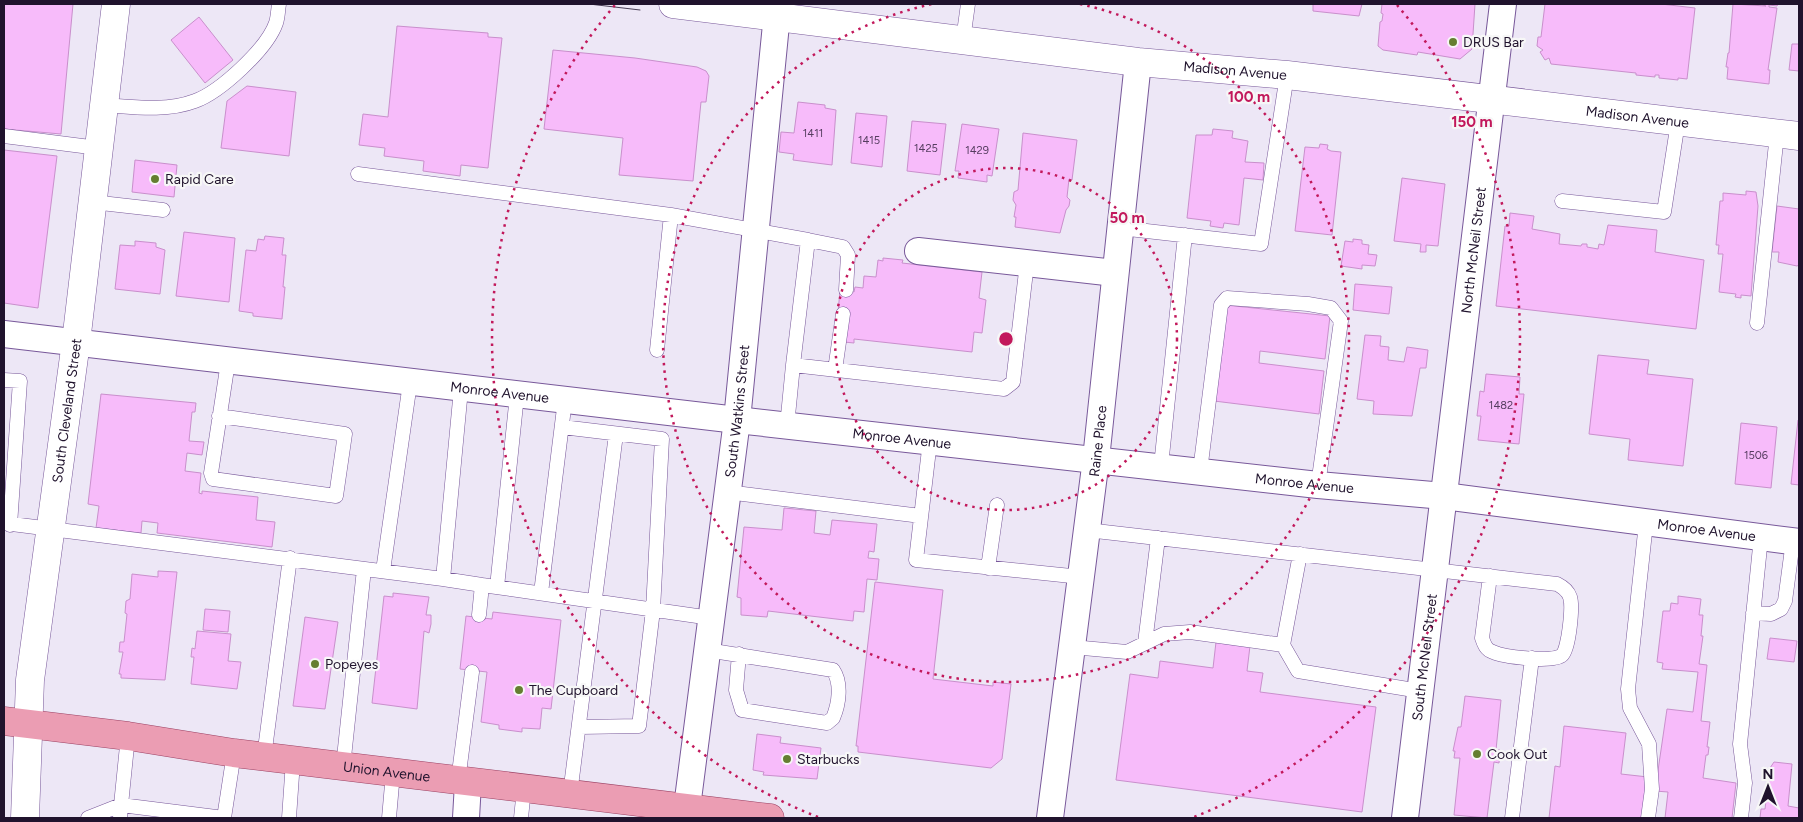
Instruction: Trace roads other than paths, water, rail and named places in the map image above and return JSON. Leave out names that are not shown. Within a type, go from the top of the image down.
[{"type":"main road","name":"Union Avenue","points":[[16,722],[128,736],[234,754],[570,794],[621,809],[687,807],[770,818]]},
{"type":"street","name":"South Cleveland Street","points":[[25,818],[16,722],[30,680],[52,529],[116,4]]},
{"type":"street","name":"Madison Avenue","points":[[673,4],[777,10],[963,40],[1138,62],[1287,75],[1788,135]]},
{"type":"street","name":"North McNeil Street","points":[[1444,496],[1503,4]]},
{"type":"street","name":"South Watkins Street","points":[[687,807],[737,420],[777,10]]},
{"type":"street","name":"Raine Place","points":[[1050,818],[1096,459],[1138,62]]},
{"type":"street","points":[[918,250],[1116,273]]},
{"type":"street","name":"Monroe Avenue","points":[[4,334],[228,362],[787,426],[1161,466],[1318,485],[1444,496],[1646,524],[1796,541]]},
{"type":"street","name":"South McNeil Street","points":[[1405,818],[1444,496]]},
{"type":"street","points":[[463,782],[466,818]]},
{"type":"lane","points":[[103,105],[157,108],[195,101],[238,73],[259,49],[276,24],[279,4]]},
{"type":"lane","points":[[963,40],[968,4]]},
{"type":"lane","points":[[1120,228],[1261,244],[1287,75]]},
{"type":"lane","points":[[1562,201],[1664,212],[1678,122]]},
{"type":"lane","points":[[1756,323],[1788,135]]},
{"type":"lane","points":[[4,136],[98,148]]},
{"type":"lane","points":[[358,174],[671,215],[843,248],[848,255],[846,290]]},
{"type":"lane","points":[[92,202],[163,210]]},
{"type":"lane","points":[[657,350],[671,215]]},
{"type":"lane","points":[[1161,466],[1185,235]]},
{"type":"lane","points":[[787,426],[808,240]]},
{"type":"lane","points":[[793,365],[1004,388],[1013,382],[1027,263]]},
{"type":"lane","points":[[1200,471],[1221,305],[1227,298],[1308,304],[1331,308],[1341,321],[1318,485]]},
{"type":"lane","points":[[835,370],[843,314]]},
{"type":"lane","points":[[219,416],[345,434],[336,496],[213,479],[211,472],[219,416],[228,362]]},
{"type":"lane","points":[[4,380],[20,381],[7,524],[290,558],[711,618]]},
{"type":"lane","points":[[383,571],[410,383]]},
{"type":"lane","points":[[443,579],[461,389]]},
{"type":"lane","points":[[497,587],[517,395]]},
{"type":"lane","points":[[541,593],[565,400]]},
{"type":"lane","points":[[562,426],[662,439],[653,610],[639,726],[580,727]]},
{"type":"lane","points":[[570,794],[616,434]]},
{"type":"lane","points":[[930,441],[916,560],[1081,578]]},
{"type":"lane","points":[[727,492],[921,516]]},
{"type":"lane","points":[[988,568],[997,505]]},
{"type":"lane","points":[[1646,524],[1628,689],[1630,708],[1649,744],[1652,789],[1648,818]]},
{"type":"lane","points":[[1087,530],[1300,554],[1435,570],[1490,576],[1557,584],[1566,589],[1570,596],[1571,606],[1567,646],[1563,655],[1554,659],[1532,658],[1493,652],[1485,646],[1482,638],[1490,576]]},
{"type":"lane","points":[[1741,818],[1745,783],[1740,744],[1761,537]]},
{"type":"lane","points":[[1146,643],[1158,538]]},
{"type":"lane","points":[[1753,613],[1771,614],[1781,609],[1785,601],[1796,541]]},
{"type":"lane","points":[[1300,554],[1283,646],[1298,671],[1420,691]]},
{"type":"lane","points":[[264,757],[290,558]]},
{"type":"lane","points":[[343,767],[364,569]]},
{"type":"lane","points":[[479,616],[482,585]]},
{"type":"lane","points":[[1072,647],[1127,652],[1164,634],[1190,632],[1283,646]]},
{"type":"lane","points":[[707,650],[739,654],[833,670],[838,676],[838,698],[833,718],[827,723],[742,710],[736,690],[739,654]]},
{"type":"lane","points":[[1512,818],[1532,658]]},
{"type":"lane","points":[[463,782],[472,672]]},
{"type":"lane","points":[[120,812],[128,736]]},
{"type":"lane","points":[[88,818],[120,812],[224,818],[234,754]]},
{"type":"lane","points":[[289,818],[293,761]]},
{"type":"lane","points":[[389,818],[393,773]]},
{"type":"lane","points":[[521,818],[524,789]]},
{"type":"tram line","points":[[589,4],[640,10]]},
{"type":"place","name":"DRUS Bar","points":[[1453,42]]},
{"type":"place","name":"Rapid Care","points":[[155,179]]},
{"type":"place","name":"Popeyes","points":[[315,664]]},
{"type":"place","name":"The Cupboard","points":[[519,690]]},
{"type":"place","name":"Cook Out","points":[[1477,754]]},
{"type":"place","name":"Starbucks","points":[[787,759]]}]
